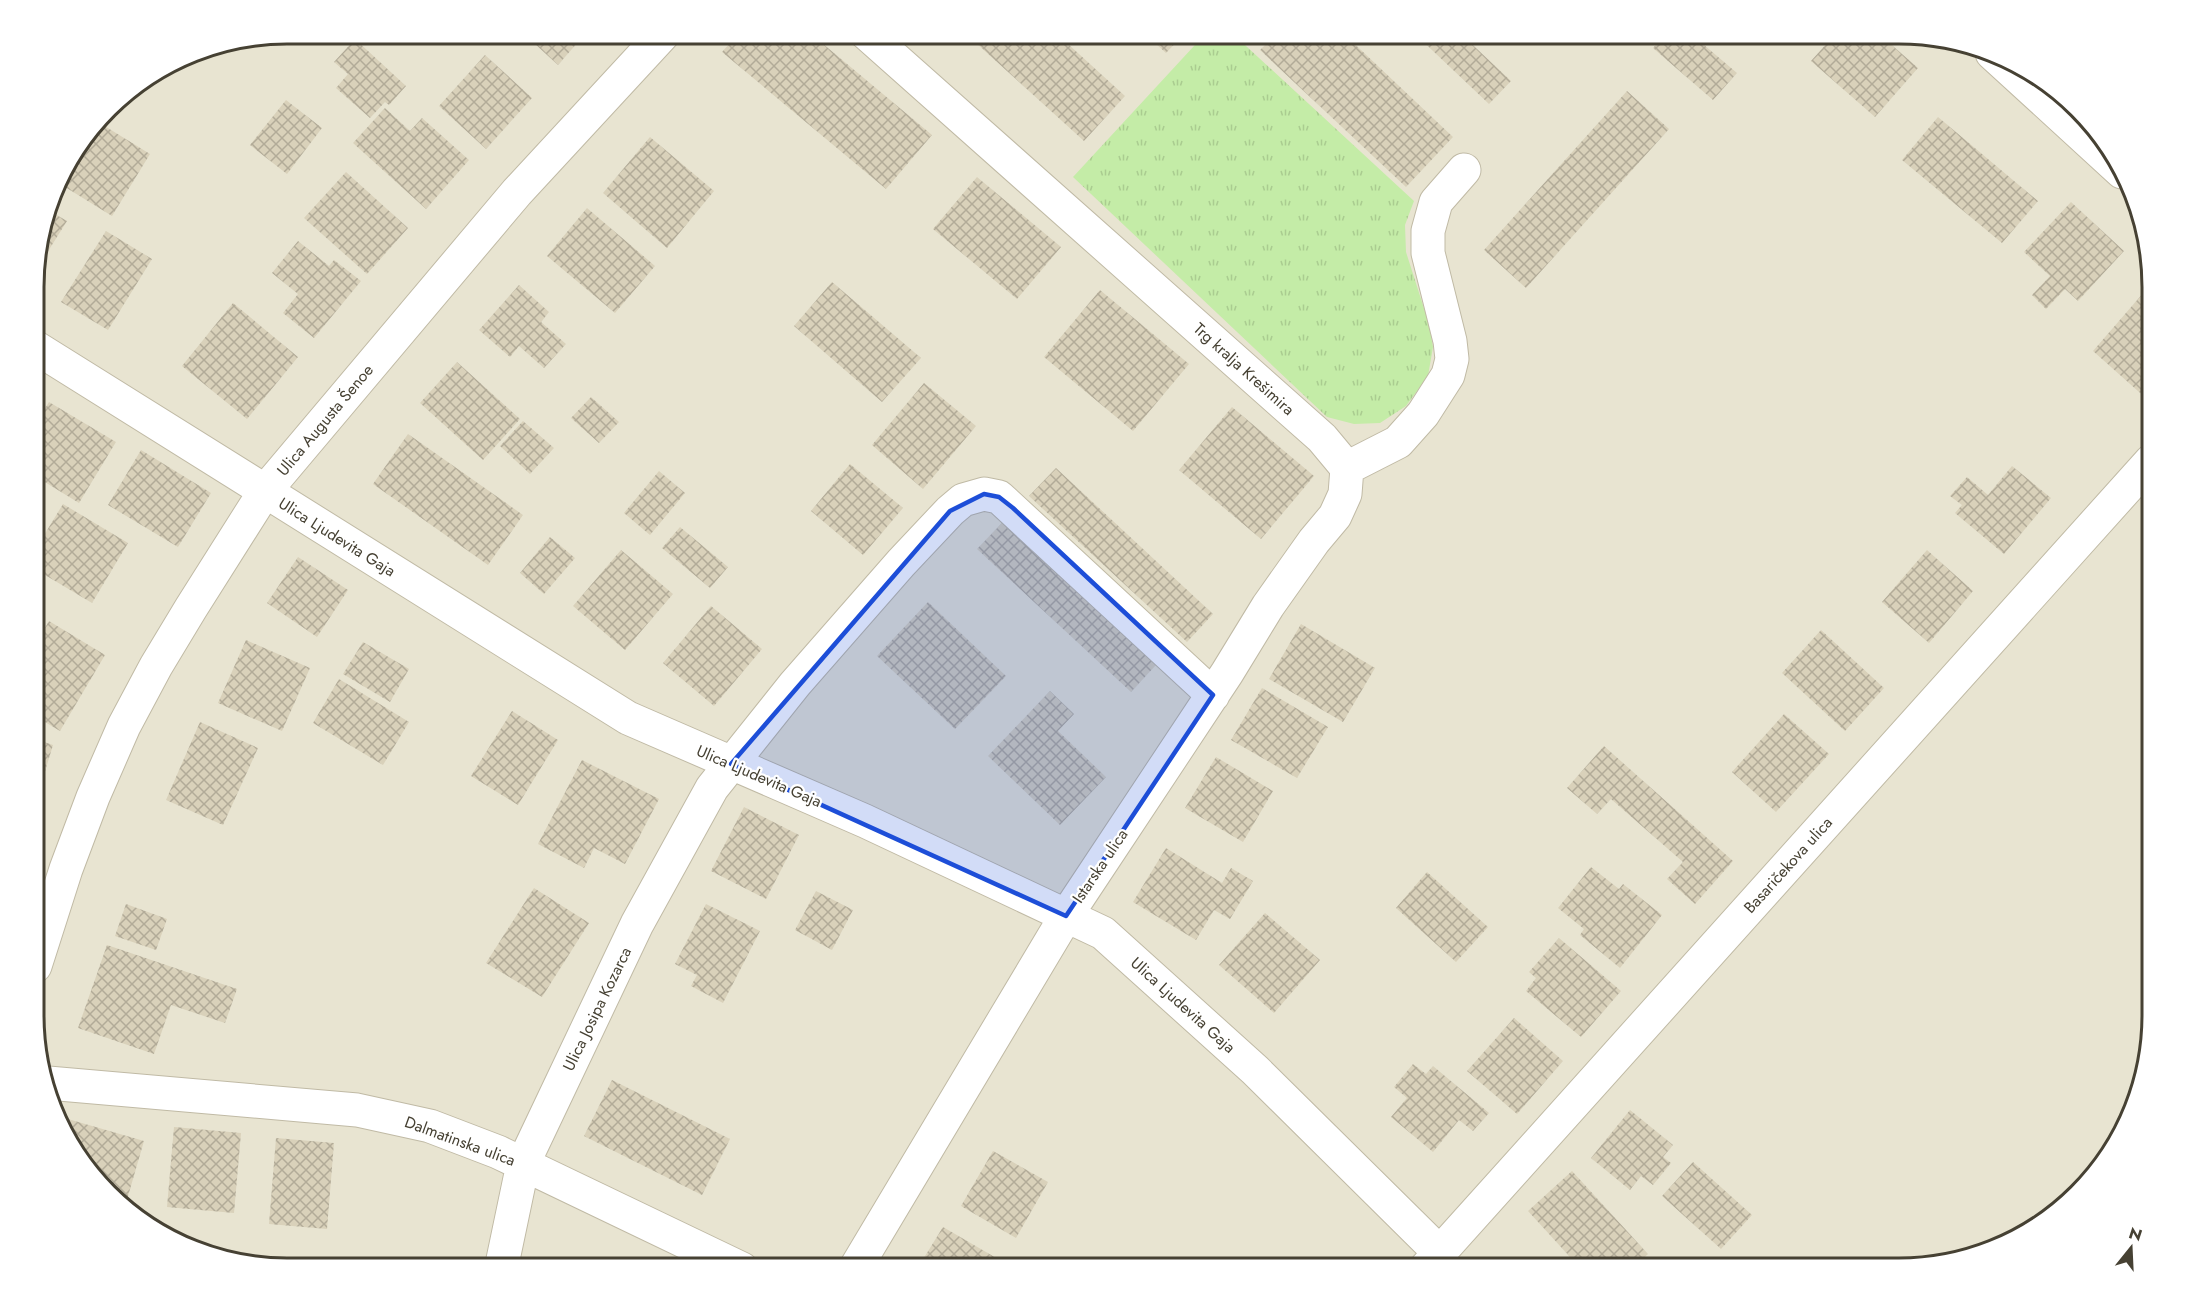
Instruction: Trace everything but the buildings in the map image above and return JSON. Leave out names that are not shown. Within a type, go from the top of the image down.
[{"type":"street","name":"Ulica Augusta Šenoe","points":[[44,938],[66,869],[93,797],[124,726],[156,666],[265,491],[517,192],[654,44]]},
{"type":"street","name":"Trg kralja Krešimira","points":[[878,44],[1313,431],[1339,456],[1347,468]]},
{"type":"street","points":[[2014,73],[2103,155]]},
{"type":"street","points":[[1347,468],[1398,442],[1422,414],[1449,375],[1452,359],[1450,341],[1428,253],[1428,231],[1436,202],[1464,170]]},
{"type":"street","name":"Ulica Ljudevita Gaja","points":[[44,353],[628,718],[730,765],[865,821],[1103,933],[1255,1070],[1429,1258]]},
{"type":"street","name":"Istarska ulica","points":[[862,1258],[1066,916],[1213,695],[1268,606],[1314,541],[1335,516],[1345,495],[1347,468]]},
{"type":"street","name":"Basaričekova ulica","points":[[1435,1258],[2142,471]]},
{"type":"street","name":"Ulica Josipa Kozarca","points":[[503,1258],[523,1164],[637,924],[712,788],[795,684],[925,537],[963,500],[984,495],[999,497],[1213,695]]},
{"type":"street","name":"Dalmatinska ulica","points":[[53,1083],[357,1110],[430,1126],[523,1164],[719,1258]]},
{"type":"highlighted area","points":[[984,494],[999,497],[1013,508],[1213,695],[1066,916],[731,764],[950,511]]},
{"type":"shaded area","points":[[271,44],[1914,44],[1946,48],[1977,56],[2034,84],[2081,126],[2109,165],[2129,208],[2137,239],[2142,286],[2142,1016],[2137,1063],[2129,1094],[2101,1151],[2059,1198],[2034,1218],[1977,1246],[1946,1254],[1914,1258],[271,1258],[239,1254],[208,1246],[151,1218],[104,1176],[84,1151],[56,1094],[48,1063],[44,1031],[44,271],[48,239],[56,208],[69,179],[84,151],[126,104],[151,84],[208,56],[239,48]]},
{"type":"green space","points":[[1196,44],[1244,44],[1414,201],[1405,225],[1406,252],[1429,324],[1433,347],[1428,376],[1406,406],[1380,423],[1354,424],[1327,417],[1073,177]]}]
